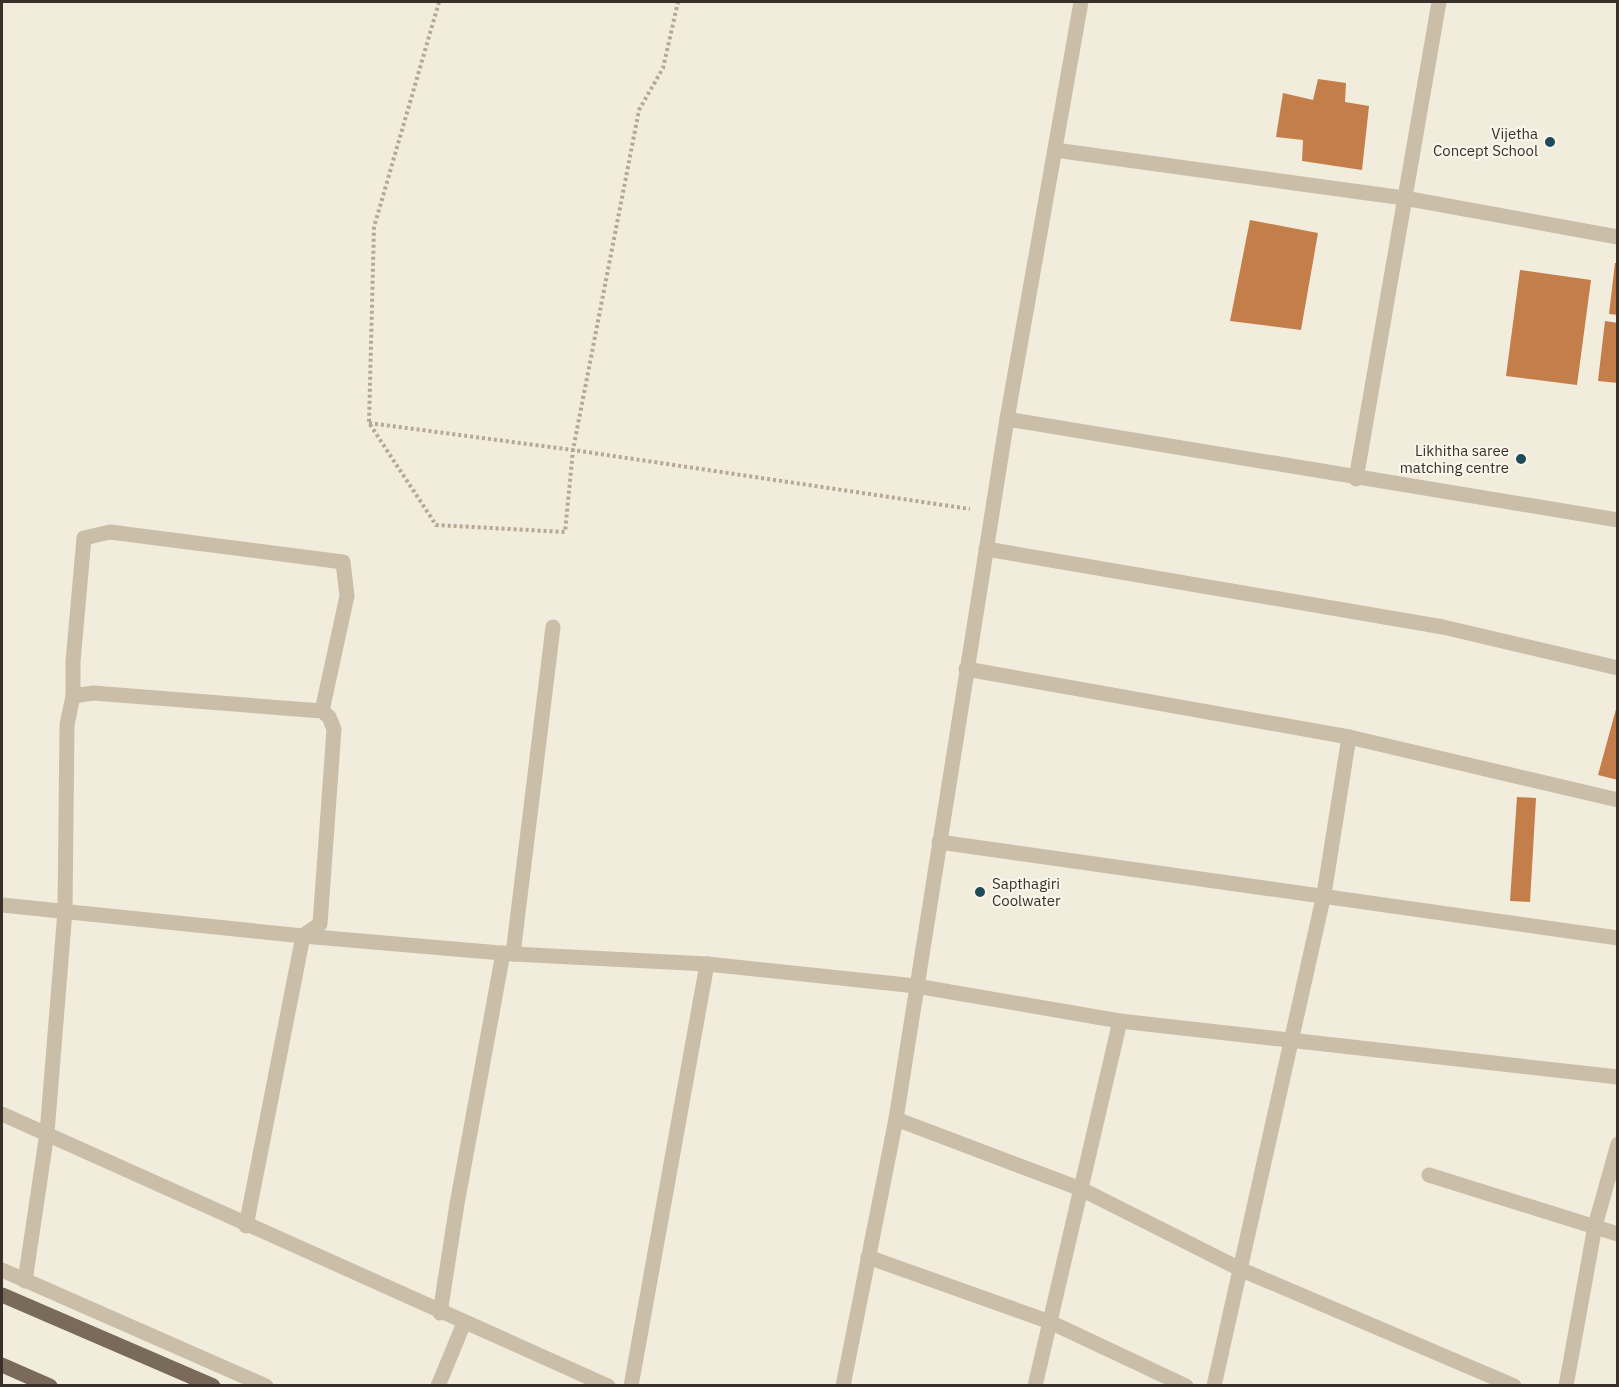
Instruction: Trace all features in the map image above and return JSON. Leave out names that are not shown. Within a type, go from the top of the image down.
[{"type":"main road","points":[[2,1294],[213,1386]]},
{"type":"main road","points":[[2,1365],[50,1386]]},
{"type":"street","points":[[843,1386],[896,1119],[1007,419],[1081,2]]},
{"type":"street","points":[[1356,479],[1439,2]]},
{"type":"street","points":[[1055,150],[1404,198],[1617,237]]},
{"type":"street","points":[[1007,419],[1356,479],[1617,520]]},
{"type":"street","points":[[25,1281],[47,1132],[65,910],[67,725],[73,696],[73,662],[84,538],[110,532],[343,562],[347,596],[322,711]]},
{"type":"street","points":[[986,549],[1443,627],[1617,668]]},
{"type":"street","points":[[440,1313],[457,1204],[508,954],[553,627]]},
{"type":"street","points":[[966,669],[1349,737],[1617,800]]},
{"type":"street","points":[[73,696],[93,693],[322,711],[329,717],[334,729],[320,924],[303,936],[246,1226]]},
{"type":"street","points":[[1214,1386],[1242,1270],[1324,894],[1349,737]]},
{"type":"street","points":[[939,842],[1324,894],[1617,938]]},
{"type":"street","points":[[2,905],[303,936],[508,954],[707,964],[916,986],[1120,1021],[1617,1077]]},
{"type":"street","points":[[631,1386],[707,964]]},
{"type":"street","points":[[1035,1386],[1120,1021]]},
{"type":"street","points":[[2,1114],[47,1132],[246,1226],[608,1386]]},
{"type":"street","points":[[896,1119],[1081,1190],[1242,1270],[1514,1386]]},
{"type":"street","points":[[1566,1386],[1595,1226],[1617,1144]]},
{"type":"street","points":[[1429,1175],[1617,1234]]},
{"type":"street","points":[[868,1257],[1050,1322],[1186,1386]]},
{"type":"street","points":[[2,1270],[266,1386]]},
{"type":"street","points":[[438,1386],[464,1323]]},
{"type":"path","points":[[439,2],[374,227],[369,423],[436,525],[565,532],[573,450],[639,110],[663,68],[678,2]]},
{"type":"path","points":[[369,423],[573,450],[992,512]]},
{"type":"building","points":[[1318,79],[1346,83],[1345,102],[1369,106],[1362,170],[1302,161],[1303,140],[1276,137],[1283,93],[1313,100]]},
{"type":"building","points":[[1250,220],[1318,233],[1301,330],[1230,321]]},
{"type":"building","points":[[1615,263],[1618,263],[1618,315],[1609,314]]},
{"type":"building","points":[[1520,270],[1591,280],[1577,385],[1506,376]]},
{"type":"building","points":[[1605,321],[1618,323],[1618,383],[1598,381]]},
{"type":"building","points":[[1618,702],[1618,780],[1598,775]]},
{"type":"building","points":[[1517,797],[1536,798],[1530,902],[1510,901]]},
{"type":"place","name":"Vijetha Concept School","points":[[1550,142]]},
{"type":"place","name":"Likhitha saree matching centre","points":[[1521,459]]},
{"type":"place","name":"Sapthagiri Coolwater","points":[[980,892]]}]
